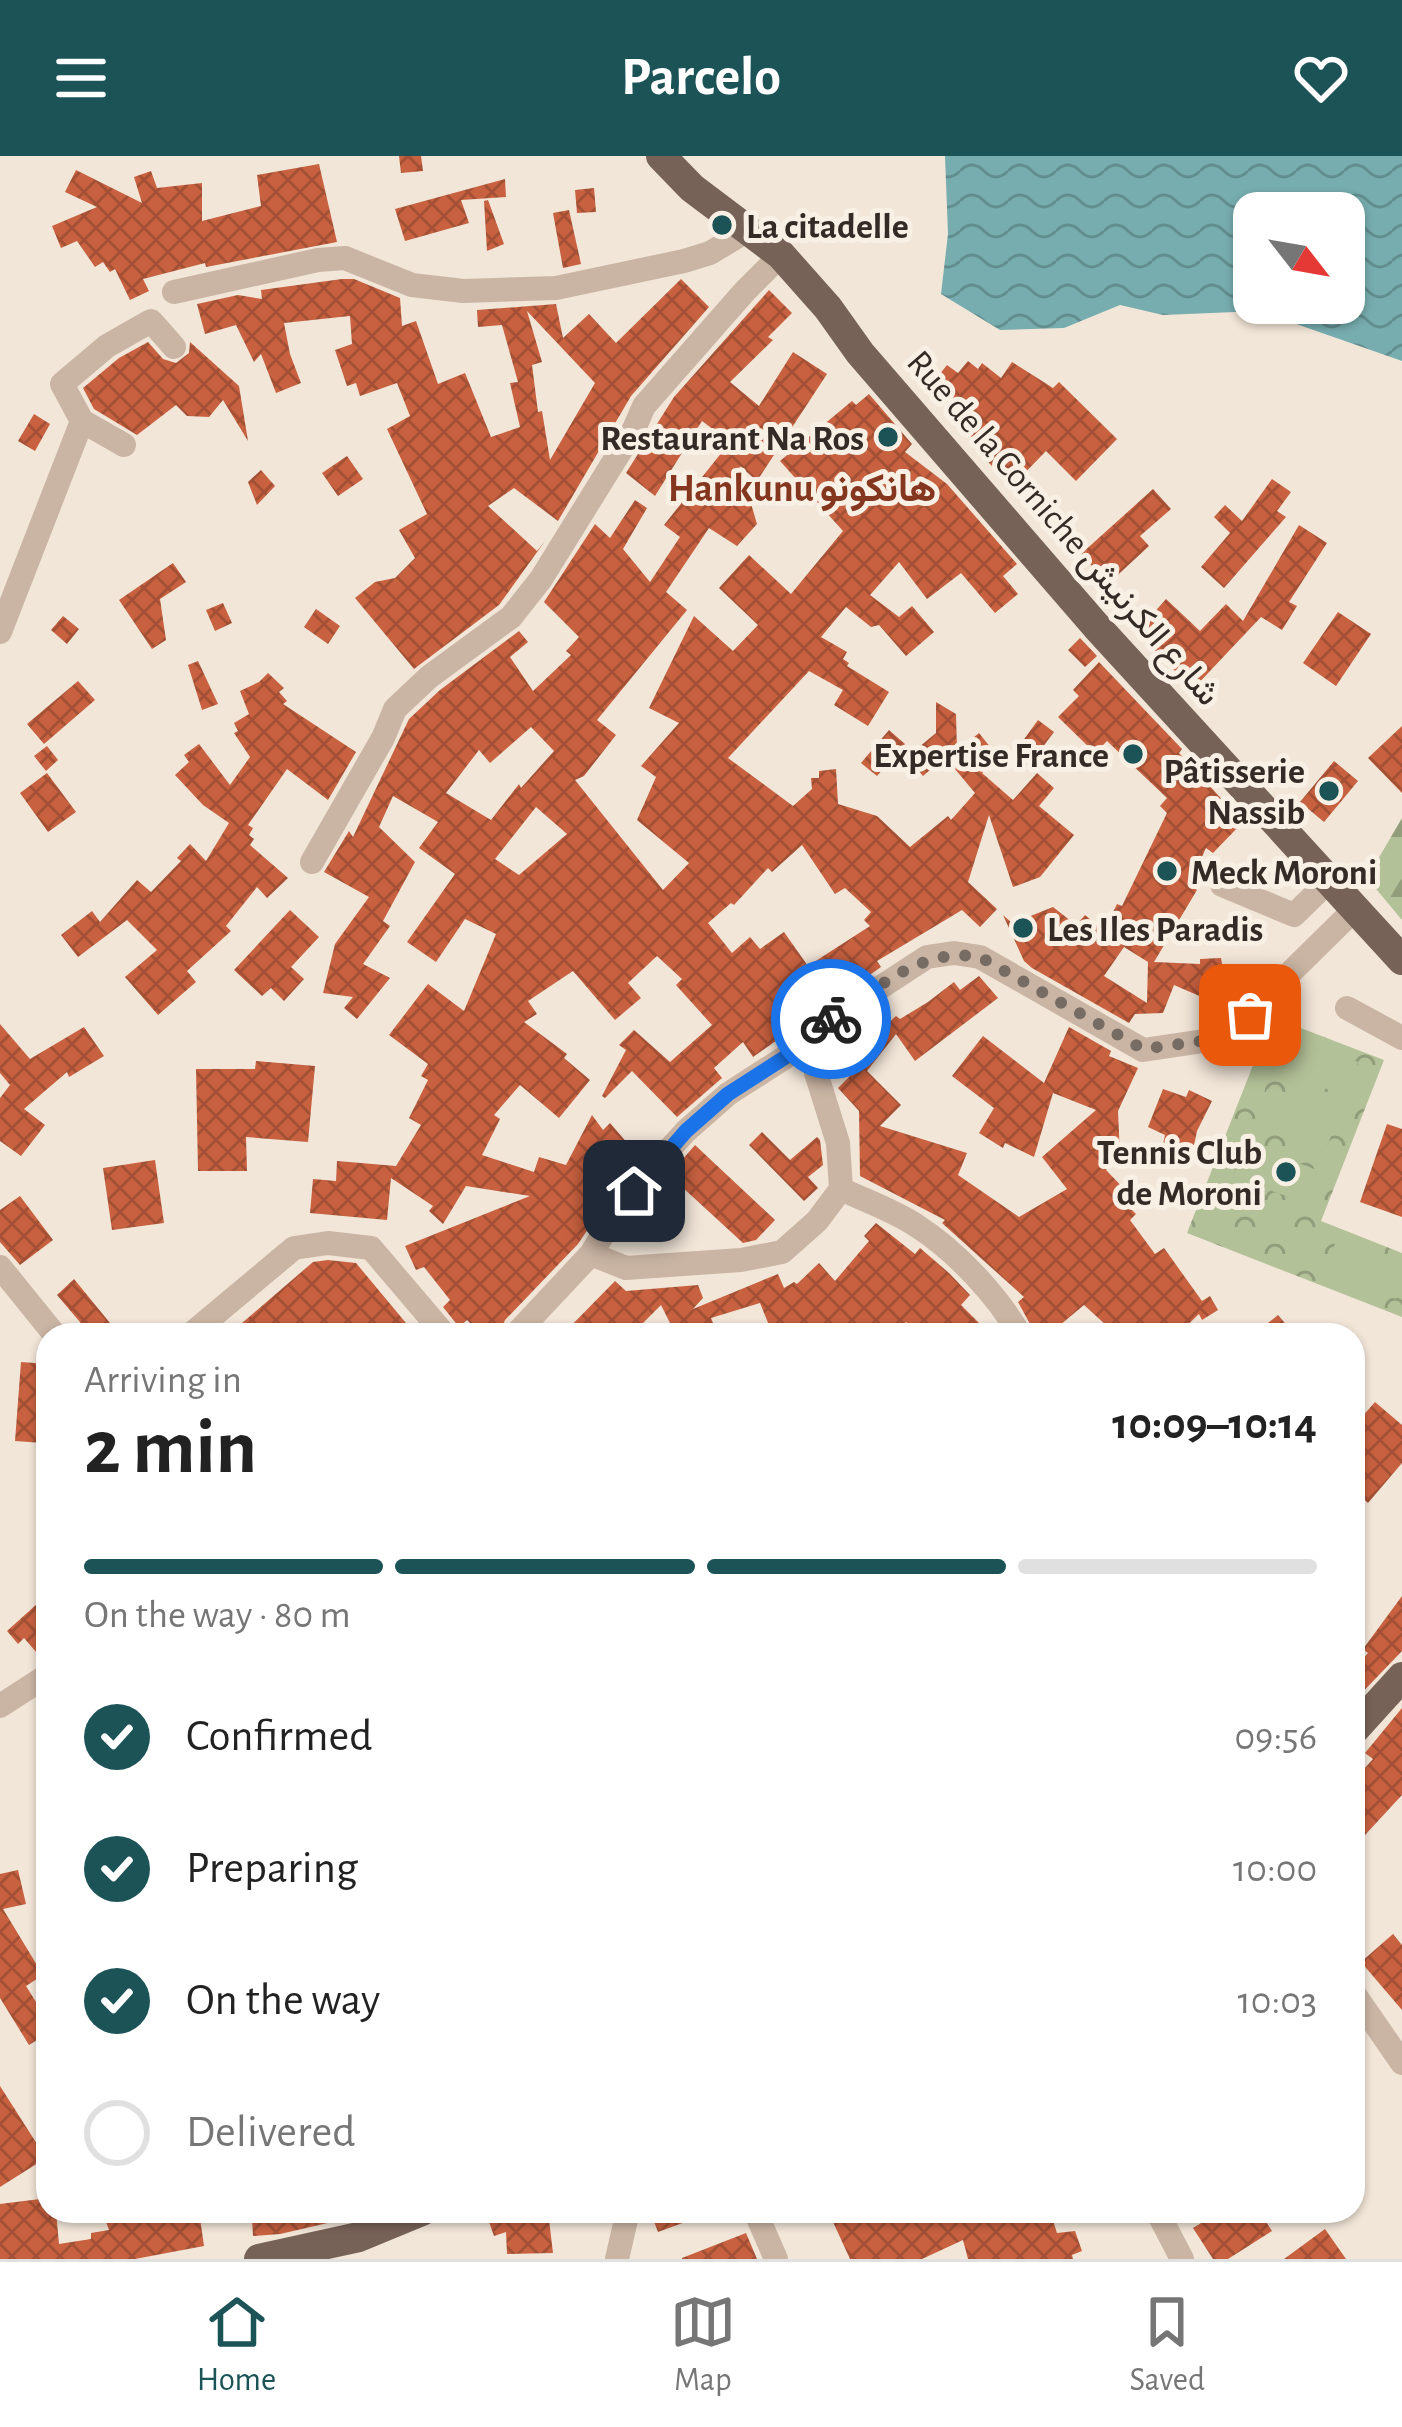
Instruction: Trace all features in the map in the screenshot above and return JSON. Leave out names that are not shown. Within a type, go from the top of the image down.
[{"type":"main road","name":"Rue de la Corniche شارع الكرنيش","points":[[662,156],[692,188],[782,255],[829,308],[860,353],[1096,626],[1402,960]]},
{"type":"main road","points":[[1365,1718],[1402,1677]]},
{"type":"main road","points":[[259,2259],[349,2249],[399,2223]]},
{"type":"street","points":[[174,292],[346,258],[412,285],[463,290],[556,288],[697,257],[748,230]]},
{"type":"street","points":[[312,862],[383,738],[394,710],[429,676],[511,617],[542,579],[644,406],[782,255]]},
{"type":"street","points":[[124,446],[82,422],[62,384],[107,346],[151,321],[174,347]]},
{"type":"street","points":[[0,632],[82,422]]},
{"type":"street","points":[[1222,885],[1294,915],[1330,880]]},
{"type":"street","points":[[526,1323],[591,1254],[616,1213],[686,1131],[818,1028],[927,958],[954,953],[980,957],[1143,1049],[1224,1038],[1357,907]]},
{"type":"street","points":[[1347,1008],[1402,1038]]},
{"type":"street","points":[[591,1254],[626,1268],[741,1260],[782,1252],[817,1221],[841,1189],[838,1143],[816,1073],[818,1028]]},
{"type":"street","points":[[841,1189],[916,1225],[945,1248],[1013,1323]]},
{"type":"street","points":[[204,1323],[294,1248],[328,1243],[371,1247],[435,1323]]},
{"type":"street","points":[[0,1268],[46,1323]]},
{"type":"street","points":[[0,1706],[36,1684]]},
{"type":"street","points":[[1365,2009],[1402,2063]]},
{"type":"street","points":[[617,2259],[625,2223]]},
{"type":"street","points":[[760,2223],[776,2259]]},
{"type":"street","points":[[1163,2223],[1182,2259]]},
{"type":"green space","points":[[1402,818],[1402,920],[1367,878]]},
{"type":"green space","points":[[1272,1017],[1384,1060],[1321,1221],[1402,1253],[1402,1317],[1187,1233]]},
{"type":"green space","points":[[1286,1035],[1358,1062],[1345,1096],[1274,1069]]},
{"type":"green space","points":[[1267,1089],[1338,1116],[1326,1150],[1254,1123]]},
{"type":"green space","points":[[1245,1143],[1317,1170],[1305,1203],[1233,1177]]},
{"type":"green space","points":[[1337,1239],[1402,1263],[1396,1299],[1324,1272]]},
{"type":"water","points":[[945,156],[1402,156],[1402,361],[1296,324],[1365,324],[1365,192],[1233,192],[1233,312],[1163,315],[1120,305],[1064,328],[1000,330],[941,294],[948,234]]},
{"type":"building","points":[[399,156],[421,156],[423,171],[401,173]]},
{"type":"building","points":[[319,164],[337,242],[206,267],[205,263],[143,279],[149,291],[130,300],[115,269],[110,272],[103,262],[95,267],[77,241],[61,248],[52,226],[97,207],[65,192],[76,170],[142,203],[134,177],[151,171],[157,188],[202,183],[202,221],[261,206],[257,175]]},
{"type":"building","points":[[505,179],[506,197],[461,200],[469,223],[405,241],[395,209]]},
{"type":"building","points":[[594,188],[596,212],[577,213],[575,190]]},
{"type":"building","points":[[488,200],[504,244],[487,251],[484,201]]},
{"type":"building","points":[[569,210],[581,264],[563,268],[553,213]]},
{"type":"building","points":[[354,279],[400,298],[402,326],[416,321],[438,384],[465,373],[491,437],[520,427],[510,383],[518,382],[502,325],[478,327],[477,310],[556,304],[563,338],[589,314],[616,343],[681,279],[709,307],[631,396],[558,521],[514,488],[488,506],[537,551],[545,541],[499,605],[414,669],[355,598],[375,582],[395,578],[415,558],[399,530],[427,514],[387,429],[410,416],[397,383],[360,396],[356,383],[347,386],[335,350],[352,344],[350,316],[284,323],[301,383],[276,393],[261,354],[254,362],[236,325],[205,334],[197,304],[238,295],[262,299],[261,290]],"holes":[[[527,311],[595,383],[550,460],[532,365],[542,362]]]},
{"type":"building","points":[[769,290],[792,313],[768,337],[773,340],[730,382],[759,406],[793,352],[827,374],[757,481],[740,466],[757,524],[737,546],[709,528],[666,592],[687,610],[597,720],[616,735],[584,776],[575,780],[663,890],[689,863],[637,820],[656,777],[641,766],[679,723],[649,708],[694,616],[733,651],[758,625],[719,588],[749,555],[791,594],[843,531],[780,461],[852,401],[856,405],[869,394],[912,444],[905,452],[947,484],[1017,564],[1003,576],[1018,594],[995,613],[961,573],[927,599],[899,562],[870,595],[899,617],[912,606],[934,632],[906,656],[879,625],[871,627],[846,607],[821,637],[847,652],[843,659],[847,666],[889,692],[868,726],[834,705],[843,690],[809,671],[728,758],[793,806],[812,789],[811,778],[819,778],[819,771],[836,769],[838,804],[877,816],[910,847],[948,816],[951,820],[975,793],[945,757],[923,776],[907,757],[936,733],[936,702],[956,714],[957,751],[979,733],[999,758],[982,773],[1013,800],[1037,773],[1054,788],[1039,806],[1074,835],[1040,877],[1013,887],[989,815],[968,882],[997,909],[980,927],[962,910],[877,961],[881,967],[753,1057],[743,1042],[714,1068],[722,1078],[677,1117],[632,1071],[602,1096],[626,1050],[619,1045],[634,1030],[670,1062],[712,1025],[676,985],[682,979],[657,956],[628,983],[641,998],[615,1020],[573,971],[528,1001],[537,1014],[524,1022],[567,1054],[564,1058],[590,1080],[559,1118],[520,1085],[494,1115],[500,1119],[482,1155],[534,1172],[539,1157],[566,1165],[592,1115],[603,1130],[610,1123],[629,1145],[599,1173],[618,1184],[578,1244],[504,1323],[456,1323],[443,1307],[450,1300],[424,1267],[416,1270],[405,1246],[530,1196],[466,1186],[443,1224],[429,1211],[433,1206],[391,1178],[387,1220],[310,1213],[313,1179],[336,1181],[337,1161],[396,1166],[421,1125],[409,1118],[428,1080],[421,1076],[428,1064],[389,1035],[428,984],[464,1011],[496,934],[465,919],[436,962],[407,942],[455,874],[419,848],[438,822],[393,796],[379,827],[415,862],[383,921],[390,926],[363,964],[390,978],[357,1019],[344,1008],[353,997],[323,993],[335,944],[369,897],[324,872],[349,831],[353,837],[409,719],[519,631],[528,642],[510,657],[533,691],[571,655],[566,651],[579,637],[544,602],[595,524],[610,538],[635,500],[647,508],[623,549],[650,582],[680,537],[664,525],[730,442],[702,421],[655,496],[626,473],[674,397]],"holes":[[[531,727],[554,751],[491,820],[446,793],[479,750],[490,763]],[[536,807],[567,834],[519,875],[495,859]],[[802,845],[835,894],[845,888],[871,912],[864,920],[870,926],[808,966],[784,932],[760,949],[750,937],[732,953],[708,923],[734,905],[768,868],[772,872]]]},
{"type":"building","points":[[148,342],[163,359],[176,363],[189,353],[190,342],[239,386],[248,441],[223,400],[209,417],[187,416],[176,405],[137,435],[94,409],[83,388],[119,358]]},
{"type":"building","points":[[968,361],[978,369],[982,363],[1001,378],[1012,362],[1053,388],[1059,382],[1117,439],[1076,481],[1046,451],[1012,486],[983,457],[989,451],[960,427],[966,420],[928,389],[947,365],[958,373]]},
{"type":"building","points":[[34,414],[50,424],[35,451],[18,441]]},
{"type":"building","points":[[347,456],[363,479],[338,496],[322,473]]},
{"type":"building","points":[[261,470],[275,486],[257,505],[248,482]]},
{"type":"building","points":[[1272,479],[1291,492],[1277,511],[1286,517],[1224,588],[1201,567],[1230,533],[1214,517],[1225,505],[1242,521]]},
{"type":"building","points":[[1153,489],[1171,509],[1140,536],[1149,546],[1108,584],[1081,554]]},
{"type":"building","points":[[1299,525],[1327,543],[1289,602],[1297,606],[1282,630],[1261,617],[1193,689],[1144,640],[1153,631],[1145,623],[1166,599],[1200,631],[1226,604],[1243,621]]},
{"type":"building","points":[[173,563],[186,582],[160,599],[166,640],[152,649],[119,600]]},
{"type":"building","points":[[223,603],[232,623],[215,631],[206,610]]},
{"type":"building","points":[[316,609],[340,626],[328,644],[304,627]]},
{"type":"building","points":[[1338,612],[1371,634],[1336,686],[1303,663]]},
{"type":"building","points":[[63,616],[79,629],[67,644],[51,630]]},
{"type":"building","points":[[1080,638],[1097,656],[1085,667],[1068,650]]},
{"type":"building","points":[[198,661],[218,704],[202,710],[188,665]]},
{"type":"building","points":[[1099,662],[1243,822],[1213,853],[1206,848],[1189,885],[1197,890],[1154,962],[1200,964],[1200,959],[1221,958],[1222,964],[1237,965],[1237,978],[1204,979],[1204,998],[1174,985],[1163,1013],[1135,1014],[1129,1023],[1032,968],[1024,961],[1003,915],[1030,939],[1023,919],[1053,907],[1076,925],[1085,915],[1104,931],[1117,904],[1122,906],[1167,813],[1160,806],[1167,798],[1107,741],[1095,753],[1058,717],[1079,696],[1073,690]],"holes":[[[1124,947],[1148,962],[1147,1003],[1104,976]]]},
{"type":"building","points":[[268,673],[284,688],[279,692],[287,701],[283,704],[356,752],[328,800],[287,769],[248,825],[253,828],[250,845],[288,878],[267,898],[257,887],[226,926],[231,931],[187,971],[196,982],[158,1015],[125,977],[157,950],[127,920],[78,957],[61,935],[92,911],[100,922],[137,880],[151,892],[181,861],[177,858],[190,844],[206,861],[229,823],[203,805],[175,775],[189,762],[184,755],[199,744],[230,785],[250,757],[234,733],[238,731],[234,723],[249,714],[240,691]]},
{"type":"building","points":[[78,681],[95,700],[44,744],[27,724]]},
{"type":"building","points":[[1038,720],[1054,732],[1027,768],[1011,757]]},
{"type":"building","points":[[1402,726],[1402,793],[1368,758]]},
{"type":"building","points":[[889,730],[905,744],[877,776],[861,763]]},
{"type":"building","points":[[47,746],[58,760],[46,771],[34,756]]},
{"type":"building","name":"Pâtisserie Nassib","points":[[1334,761],[1358,781],[1324,822],[1300,802]]},
{"type":"building","points":[[47,773],[76,812],[48,832],[20,793]]},
{"type":"building","points":[[290,910],[319,937],[291,967],[304,979],[284,1001],[271,988],[262,996],[234,970]]},
{"type":"building","points":[[979,976],[998,998],[915,1061],[896,1034],[867,1071],[901,1105],[880,1126],[967,1153],[958,1175],[1019,1217],[1067,1189],[1042,1157],[1096,1110],[1053,1093],[1034,1157],[1005,1143],[1003,1148],[979,1133],[994,1108],[952,1076],[983,1036],[1044,1083],[1069,1027],[1111,1051],[1109,1056],[1138,1068],[1118,1111],[1120,1156],[1106,1170],[1131,1196],[1124,1202],[1136,1214],[1130,1220],[1155,1254],[1164,1248],[1202,1301],[1210,1296],[1218,1310],[1202,1320],[1199,1314],[1190,1323],[1104,1323],[1084,1305],[1062,1323],[1029,1323],[1018,1302],[1024,1297],[942,1223],[945,1220],[860,1176],[859,1111],[838,1088],[854,1072],[846,1065],[866,1045],[861,1040],[880,1016],[886,1025],[954,982],[960,990]]},
{"type":"building","points":[[0,1024],[30,1059],[84,1027],[104,1056],[69,1077],[67,1072],[24,1109],[45,1125],[21,1156],[0,1141],[0,1098],[10,1085],[0,1073]]},
{"type":"building","points":[[256,1061],[315,1066],[308,1142],[246,1137],[247,1171],[198,1171],[196,1069],[255,1069]]},
{"type":"building","points":[[1163,1089],[1186,1097],[1189,1090],[1212,1101],[1197,1131],[1191,1160],[1161,1154],[1165,1135],[1148,1127]]},
{"type":"building","points":[[1387,1124],[1402,1129],[1402,1217],[1360,1202]]},
{"type":"building","points":[[762,1132],[790,1160],[817,1137],[820,1140],[823,1165],[808,1177],[818,1188],[804,1201],[749,1145]]},
{"type":"building","points":[[695,1145],[775,1220],[756,1240],[743,1243],[669,1175]]},
{"type":"building","points":[[155,1160],[164,1223],[112,1230],[103,1168]]},
{"type":"building","points":[[20,1196],[53,1240],[20,1265],[0,1242],[0,1210]]},
{"type":"building","points":[[876,1223],[915,1254],[920,1248],[970,1295],[961,1305],[979,1323],[768,1323],[760,1303],[711,1318],[713,1323],[670,1323],[661,1305],[643,1323],[574,1323],[615,1281],[626,1291],[698,1285],[703,1298],[693,1309],[778,1274],[784,1288],[797,1284],[819,1263],[835,1281],[869,1241],[864,1236]]},
{"type":"building","points":[[313,1262],[356,1263],[406,1323],[242,1323]]},
{"type":"building","points":[[74,1279],[110,1323],[81,1323],[57,1295]]},
{"type":"building","points":[[21,1362],[36,1363],[36,1442],[15,1441]]},
{"type":"building","points":[[1375,1402],[1402,1425],[1402,1463],[1368,1503],[1365,1500],[1365,1413]]},
{"type":"building","points":[[1402,1596],[1402,1651],[1365,1690],[1365,1646]]},
{"type":"building","points":[[36,1605],[36,1652],[24,1638],[18,1644],[7,1631]]},
{"type":"building","points":[[1402,1708],[1402,1795],[1365,1835],[1365,1768],[1373,1759],[1365,1753]]},
{"type":"building","points":[[18,1870],[26,1904],[3,1909],[36,1963],[36,1980],[26,1986],[36,2002],[36,2041],[29,2045],[0,1998],[0,1874]]},
{"type":"building","points":[[1393,1934],[1402,1945],[1402,2010],[1365,1967],[1365,1958]]},
{"type":"building","points":[[0,2086],[36,2142],[36,2164],[0,2187]]},
{"type":"building","points":[[36,2200],[36,2223],[57,2223],[59,2244],[91,2239],[91,2233],[109,2230],[106,2223],[201,2223],[204,2246],[135,2259],[0,2259],[0,2204]]},
{"type":"building","points":[[252,2223],[328,2223],[280,2234],[253,2236]]},
{"type":"building","points":[[489,2223],[549,2223],[553,2253],[507,2254],[506,2232],[494,2236]]},
{"type":"building","points":[[655,2223],[683,2223],[658,2232]]},
{"type":"building","points":[[834,2223],[1054,2223],[1057,2233],[1075,2231],[1082,2251],[1072,2255],[1073,2259],[968,2259],[963,2240],[922,2259],[850,2259]]},
{"type":"building","points":[[1201,2223],[1267,2223],[1272,2231],[1228,2259],[1213,2259],[1193,2228]]},
{"type":"building","points":[[1325,2229],[1346,2259],[1284,2259]]},
{"type":"building","points":[[746,2233],[757,2259],[682,2259],[682,2258]]},
{"type":"way so far","points":[[831,1019],[927,958],[954,953],[980,957],[1143,1049],[1224,1038],[1250,1015]]},
{"type":"place","name":"La citadelle","points":[[722,225]]},
{"type":"place","name":"Restaurant Na Ros","points":[[888,437]]},
{"type":"place","name":"Expertise France","points":[[1133,754]]},
{"type":"place","name":"Pâtisserie Nassib","points":[[1329,791]]},
{"type":"place","name":"Meck Moroni","points":[[1167,871]]},
{"type":"place","name":"Les Iles Paradis","points":[[1023,928]]},
{"type":"place","name":"Tennis Club de Moroni","points":[[1286,1172]]},
{"type":"district","name":"Hankunu هانكونو","points":[[802,487]]},
{"type":"route","points":[[634,1191],[686,1131],[728,1094],[784,1058],[831,1019]]}]
